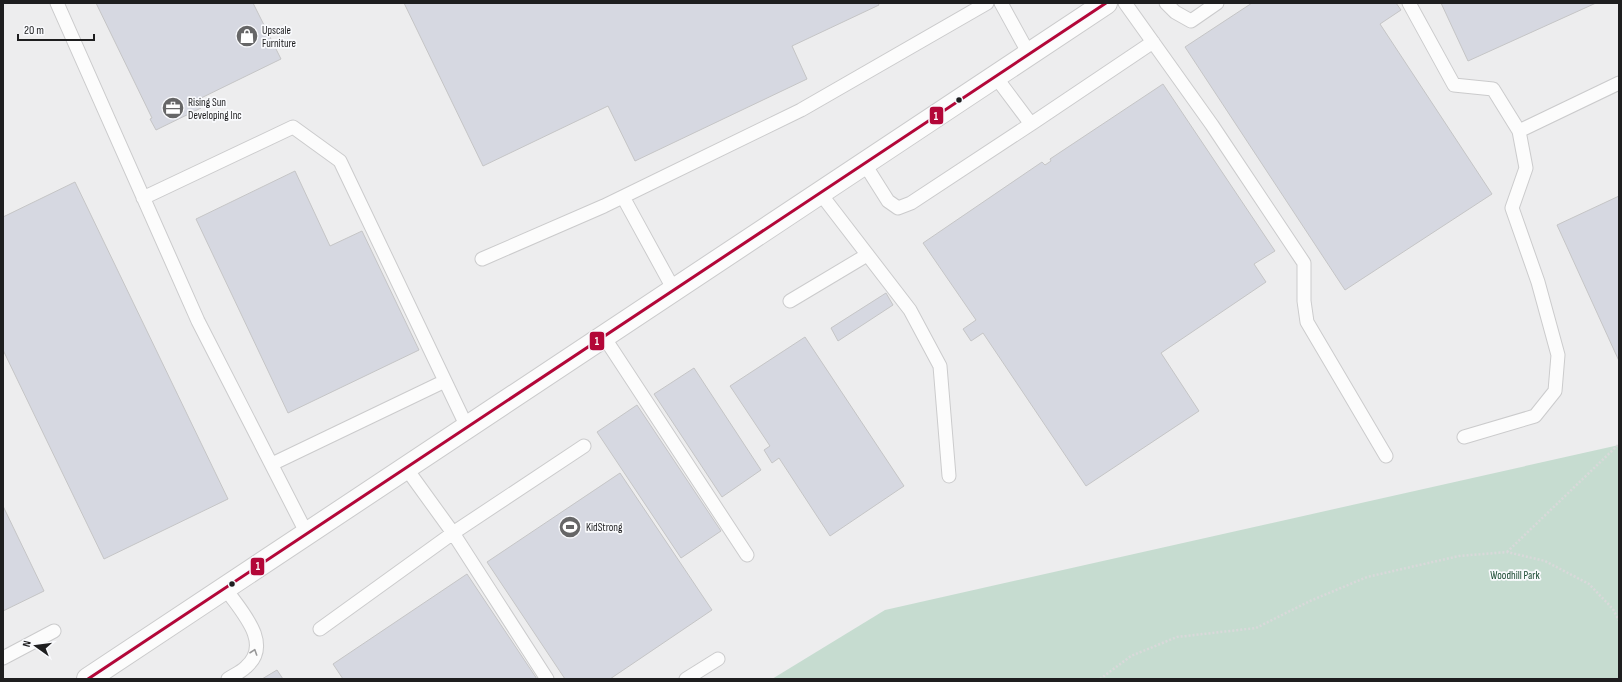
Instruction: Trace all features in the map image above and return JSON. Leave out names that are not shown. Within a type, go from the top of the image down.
[{"type":"street","points":[[88,679],[1106,3]]},
{"type":"lane","points":[[57,3],[198,321],[308,534]]},
{"type":"lane","points":[[482,258],[623,196],[800,110],[987,3]]},
{"type":"lane","points":[[1001,3],[1029,54]]},
{"type":"lane","points":[[1125,3],[1212,125],[1304,263],[1304,301],[1307,322],[1386,456]]},
{"type":"lane","points":[[1166,3],[1175,12],[1191,21],[1217,3]]},
{"type":"lane","points":[[1409,3],[1454,86],[1493,89],[1519,131],[1526,168],[1512,208],[1538,282],[1558,355],[1555,391],[1535,416],[1464,437]]},
{"type":"lane","points":[[864,163],[888,201],[898,208],[911,203],[1153,42]]},
{"type":"lane","points":[[995,76],[1031,124]]},
{"type":"lane","points":[[1519,131],[1619,83]]},
{"type":"lane","points":[[143,198],[293,127],[340,161],[467,427]]},
{"type":"lane","points":[[820,193],[910,310],[940,366],[949,476]]},
{"type":"lane","points":[[623,196],[674,290]]},
{"type":"lane","points":[[790,301],[868,256]]},
{"type":"lane","points":[[604,337],[747,555]]},
{"type":"lane","points":[[272,464],[445,380]]},
{"type":"lane","points":[[320,628],[453,533],[584,446]]},
{"type":"lane","points":[[406,468],[453,533],[547,679]]},
{"type":"lane","points":[[224,588],[253,628],[257,642],[255,654],[247,666],[228,679]]},
{"type":"lane","points":[[3,658],[54,631]]},
{"type":"lane","points":[[686,679],[718,659]]},
{"type":"path","points":[[1507,552],[1618,445]]},
{"type":"path","points":[[1100,679],[1131,656],[1177,637],[1256,628],[1367,577],[1459,556],[1507,552],[1545,561],[1589,584],[1613,609],[1619,621]]},
{"type":"green space","name":"Woodhill Park","points":[[1619,445],[1619,679],[772,679],[885,610]]},
{"type":"building","points":[[96,3],[253,3],[281,59],[197,100],[201,108],[156,130],[150,119],[152,118]]},
{"type":"building","points":[[404,3],[878,3],[879,5],[792,46],[807,79],[635,161],[608,106],[483,166]]},
{"type":"building","points":[[1252,3],[1396,3],[1401,10],[1380,24],[1492,194],[1345,290],[1185,47]]},
{"type":"building","points":[[1441,3],[1596,3],[1468,61]]},
{"type":"building","points":[[1163,84],[1275,251],[1254,264],[1266,282],[1161,353],[1199,411],[1086,486],[983,333],[971,341],[963,329],[976,320],[923,243],[1042,162],[1045,165],[1051,161],[1050,159]]},
{"type":"building","points":[[295,171],[330,246],[362,231],[419,350],[288,413],[196,219]]},
{"type":"building","points":[[75,182],[228,499],[104,559],[3,350],[3,217]]},
{"type":"building","points":[[1619,196],[1619,361],[1557,225]]},
{"type":"building","points":[[886,293],[893,305],[838,341],[831,328]]},
{"type":"building","points":[[805,337],[904,486],[830,536],[779,458],[772,463],[764,450],[770,446],[730,386]]},
{"type":"building","points":[[694,368],[761,470],[722,497],[654,394]]},
{"type":"building","points":[[637,405],[721,531],[681,558],[597,432]]},
{"type":"building","points":[[620,473],[712,610],[610,679],[565,679],[487,562]]},
{"type":"building","points":[[3,506],[44,591],[3,611]]},
{"type":"building","points":[[467,574],[537,679],[343,679],[333,664]]},
{"type":"building","points":[[277,670],[283,679],[262,679]]},
{"type":"transit line","name":"1","points":[[88,679],[1106,3]]},
{"type":"place","name":"Upscale Furniture","points":[[247,36]]},
{"type":"place","name":"Rising Sun Developing Inc","points":[[173,108]]},
{"type":"place","name":"KidStrong","points":[[570,527]]}]
